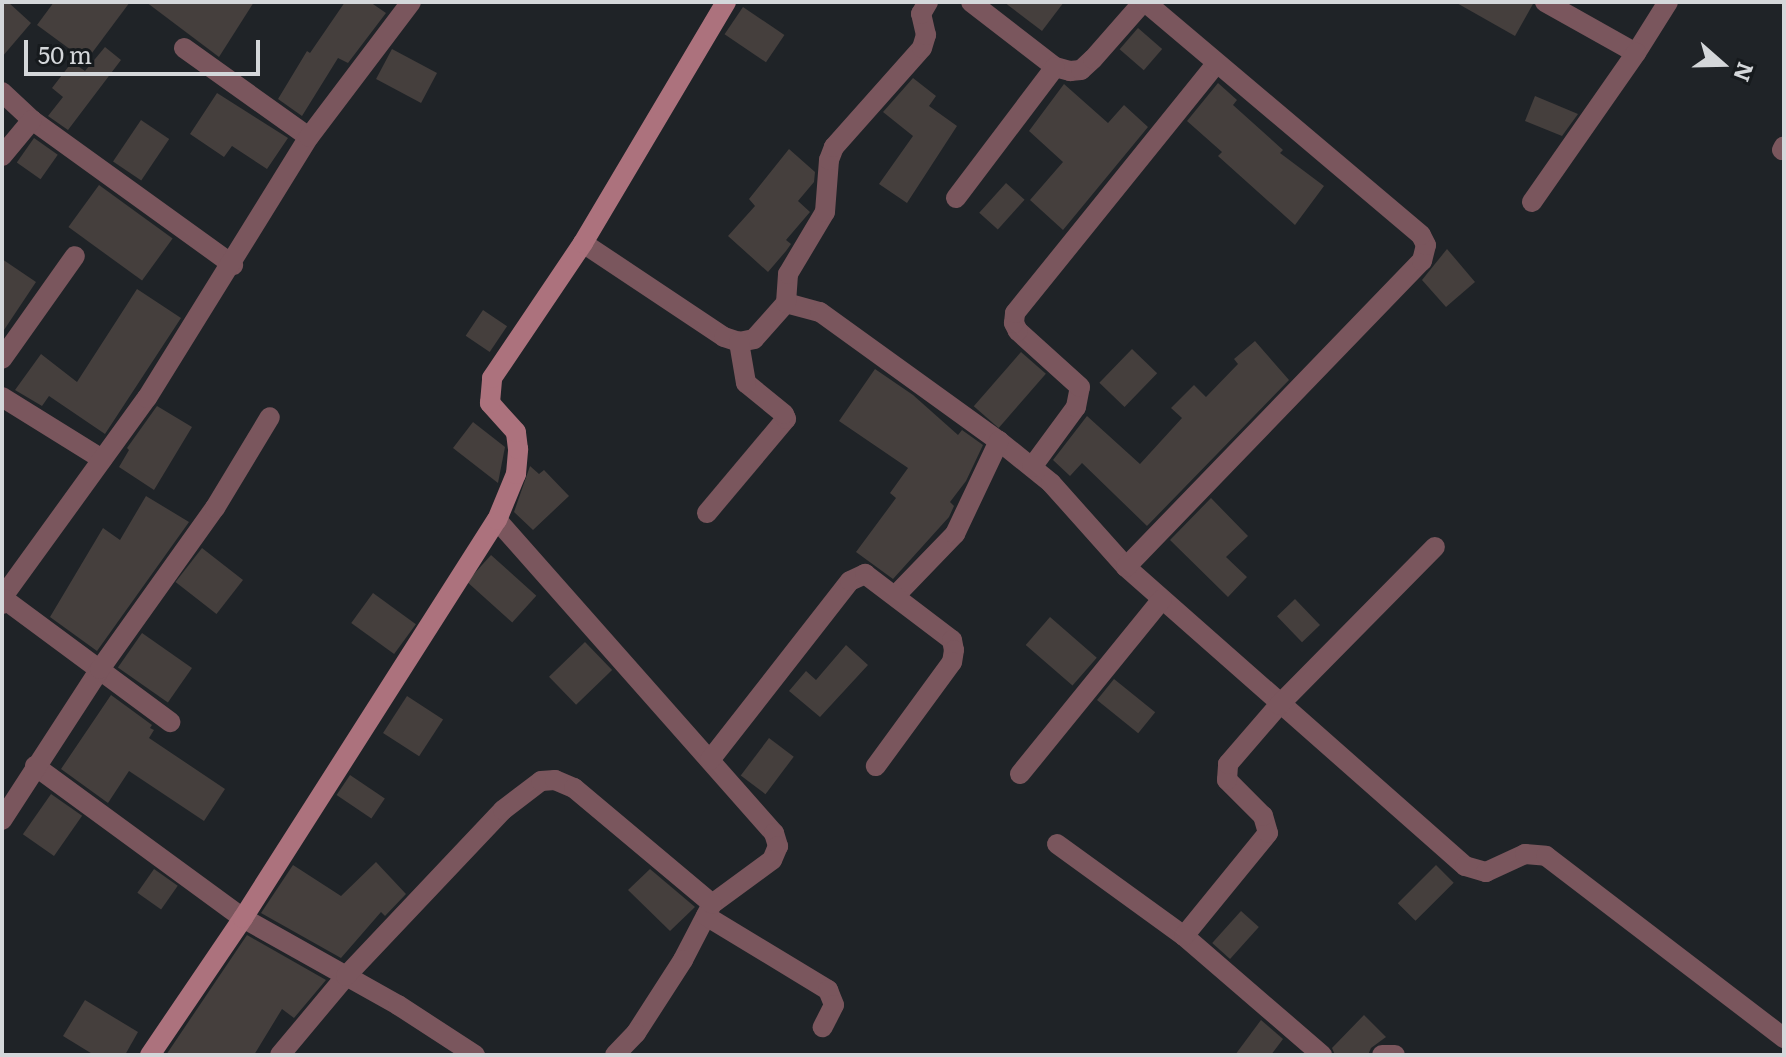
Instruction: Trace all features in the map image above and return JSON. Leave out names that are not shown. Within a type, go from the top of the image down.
[{"type":"street","points":[[170,722],[3,600],[147,398],[233,265],[309,137],[411,2]]},
{"type":"street","points":[[150,1055],[243,918],[497,520],[516,474],[518,449],[516,432],[490,403],[492,378],[583,243],[726,2]]},
{"type":"street","points":[[583,243],[724,337],[739,342],[754,339],[786,303],[788,274],[825,212],[829,160],[834,147],[922,48],[926,35],[921,14],[928,2]]},
{"type":"street","points":[[971,2],[1055,67],[1081,70],[1144,2],[1421,235],[1426,245],[1422,261],[1126,567]]},
{"type":"street","points":[[1545,2],[1636,53]]},
{"type":"street","points":[[1532,202],[1668,2]]},
{"type":"street","points":[[184,48],[309,137]]},
{"type":"street","points":[[1032,467],[1076,407],[1080,387],[1018,331],[1014,323],[1015,313],[1217,63]]},
{"type":"street","points":[[956,198],[1055,67]]},
{"type":"street","points":[[2,92],[32,120],[233,265]]},
{"type":"street","points":[[2,156],[32,120]]},
{"type":"street","points":[[2,359],[75,256]]},
{"type":"street","points":[[786,303],[820,312],[1032,467],[1051,483],[1126,567],[1465,866],[1486,872],[1525,854],[1535,852],[1546,856],[1784,1038]]},
{"type":"street","points":[[707,513],[786,419],[746,383],[739,342]]},
{"type":"street","points":[[2,397],[102,459]]},
{"type":"street","points":[[2,820],[100,669],[215,508],[270,417]]},
{"type":"street","points":[[896,595],[955,534],[999,441]]},
{"type":"street","points":[[497,520],[774,833],[778,846],[772,860],[709,910],[683,960],[636,1033],[615,1055]]},
{"type":"street","points":[[1184,936],[1268,833],[1263,816],[1227,780],[1225,772],[1228,764],[1279,705],[1435,547]]},
{"type":"street","points":[[710,760],[856,575],[872,576],[952,640],[954,650],[952,662],[876,766]]},
{"type":"street","points":[[1020,774],[1162,599]]},
{"type":"street","points":[[35,766],[243,918],[346,976],[475,1055]]},
{"type":"street","points":[[280,1055],[346,976],[503,810],[541,781],[555,780],[574,788],[709,910],[828,990],[834,1005],[823,1027]]},
{"type":"street","points":[[1057,844],[1184,936],[1322,1055]]},
{"type":"street","points":[[1382,1055],[1395,1055]]},
{"type":"building","points":[[2,2],[8,2],[31,23],[2,57]]},
{"type":"building","points":[[54,2],[130,2],[86,61],[37,25]]},
{"type":"building","points":[[146,2],[254,2],[219,57]]},
{"type":"building","points":[[345,2],[370,2],[386,13],[348,63],[338,58],[302,116],[278,99],[307,51],[310,53]]},
{"type":"building","points":[[1004,2],[1064,2],[1042,31]]},
{"type":"building","points":[[1455,2],[1532,2],[1533,4],[1515,36]]},
{"type":"building","points":[[743,7],[784,35],[766,62],[725,34]]},
{"type":"building","points":[[1138,28],[1162,49],[1144,70],[1120,49]]},
{"type":"building","points":[[105,47],[121,60],[68,130],[48,116],[63,97],[52,88],[72,62],[85,71]]},
{"type":"building","points":[[392,49],[437,73],[421,103],[376,79]]},
{"type":"building","points":[[913,78],[936,96],[929,106],[957,126],[907,203],[879,184],[913,136],[883,112]]},
{"type":"building","points":[[1218,83],[1237,100],[1233,105],[1283,150],[1280,153],[1324,186],[1295,225],[1218,156],[1222,152],[1187,121]]},
{"type":"building","points":[[1064,84],[1108,123],[1124,105],[1148,127],[1063,230],[1030,200],[1063,162],[1029,131]]},
{"type":"building","points":[[217,93],[288,138],[267,169],[232,146],[224,157],[190,134]]},
{"type":"building","points":[[1535,96],[1578,114],[1562,136],[1525,121]]},
{"type":"building","points":[[141,120],[169,139],[141,180],[113,161]]},
{"type":"building","points":[[34,138],[58,155],[41,179],[17,163]]},
{"type":"building","points":[[789,149],[815,172],[814,182],[798,201],[810,212],[786,240],[791,244],[768,272],[728,236],[755,206],[749,199]]},
{"type":"building","points":[[1006,183],[1025,200],[998,229],[979,213]]},
{"type":"building","points":[[99,185],[173,238],[142,281],[68,227]]},
{"type":"building","points":[[1447,249],[1475,282],[1446,307],[1422,280]]},
{"type":"building","points":[[2,259],[36,282],[2,333]]},
{"type":"building","points":[[137,289],[181,318],[105,434],[49,396],[42,406],[15,390],[41,354],[77,382]]},
{"type":"building","points":[[483,310],[507,326],[490,352],[466,336]]},
{"type":"building","points":[[1255,341],[1289,380],[1147,526],[1082,463],[1070,476],[1053,460],[1087,416],[1140,464],[1182,418],[1171,408],[1194,385],[1206,397],[1238,364],[1234,359]]},
{"type":"building","points":[[1132,349],[1157,373],[1125,407],[1099,383]]},
{"type":"building","points":[[1021,352],[1046,374],[999,428],[974,406]]},
{"type":"building","points":[[875,369],[913,395],[958,435],[962,430],[983,445],[966,481],[950,502],[954,506],[949,517],[893,579],[856,552],[896,498],[890,493],[908,468],[839,421]]},
{"type":"building","points":[[157,406],[192,427],[154,490],[119,467],[129,450],[127,448]]},
{"type":"building","points":[[473,422],[505,447],[498,483],[453,448]]},
{"type":"building","points":[[530,466],[539,474],[544,470],[569,496],[533,530],[514,512]]},
{"type":"building","points":[[146,496],[189,522],[97,651],[50,617],[103,528],[120,540]]},
{"type":"building","points":[[1211,498],[1248,536],[1226,557],[1247,577],[1228,597],[1170,540]]},
{"type":"building","points":[[202,548],[243,580],[217,614],[176,582]]},
{"type":"building","points":[[491,555],[536,596],[512,623],[467,582]]},
{"type":"building","points":[[373,593],[416,624],[394,654],[351,623]]},
{"type":"building","points":[[1295,599],[1320,625],[1302,642],[1277,616]]},
{"type":"building","points":[[1050,617],[1097,658],[1073,686],[1026,645]]},
{"type":"building","points":[[142,633],[192,668],[168,702],[118,667]]},
{"type":"building","points":[[585,642],[612,670],[576,705],[549,677]]},
{"type":"building","points":[[846,645],[868,665],[820,717],[789,691],[806,671],[816,680]]},
{"type":"building","points":[[1114,679],[1155,712],[1138,733],[1097,700]]},
{"type":"building","points":[[111,695],[152,725],[150,728],[154,730],[149,738],[225,789],[204,821],[129,771],[108,803],[61,769]]},
{"type":"building","points":[[407,696],[443,719],[419,756],[383,733]]},
{"type":"building","points":[[769,738],[794,757],[765,794],[741,776]]},
{"type":"building","points":[[350,775],[385,798],[371,818],[337,795]]},
{"type":"building","points":[[51,794],[82,816],[54,856],[23,834]]},
{"type":"building","points":[[376,862],[406,894],[385,916],[381,912],[341,958],[261,913],[293,865],[341,896]]},
{"type":"building","points":[[1436,865],[1454,883],[1415,921],[1398,903]]},
{"type":"building","points":[[154,869],[178,886],[161,909],[137,893]]},
{"type":"building","points":[[650,869],[695,907],[670,931],[628,890]]},
{"type":"building","points":[[1241,911],[1259,927],[1230,959],[1212,943]]},
{"type":"building","points":[[247,935],[326,980],[294,1018],[282,1009],[254,1055],[166,1055]]},
{"type":"building","points":[[85,1000],[138,1032],[125,1055],[94,1055],[63,1036]]},
{"type":"building","points":[[1364,1015],[1386,1037],[1371,1048],[1368,1055],[1335,1055],[1332,1048]]},
{"type":"building","points":[[1261,1020],[1283,1039],[1271,1055],[1235,1055]]}]
